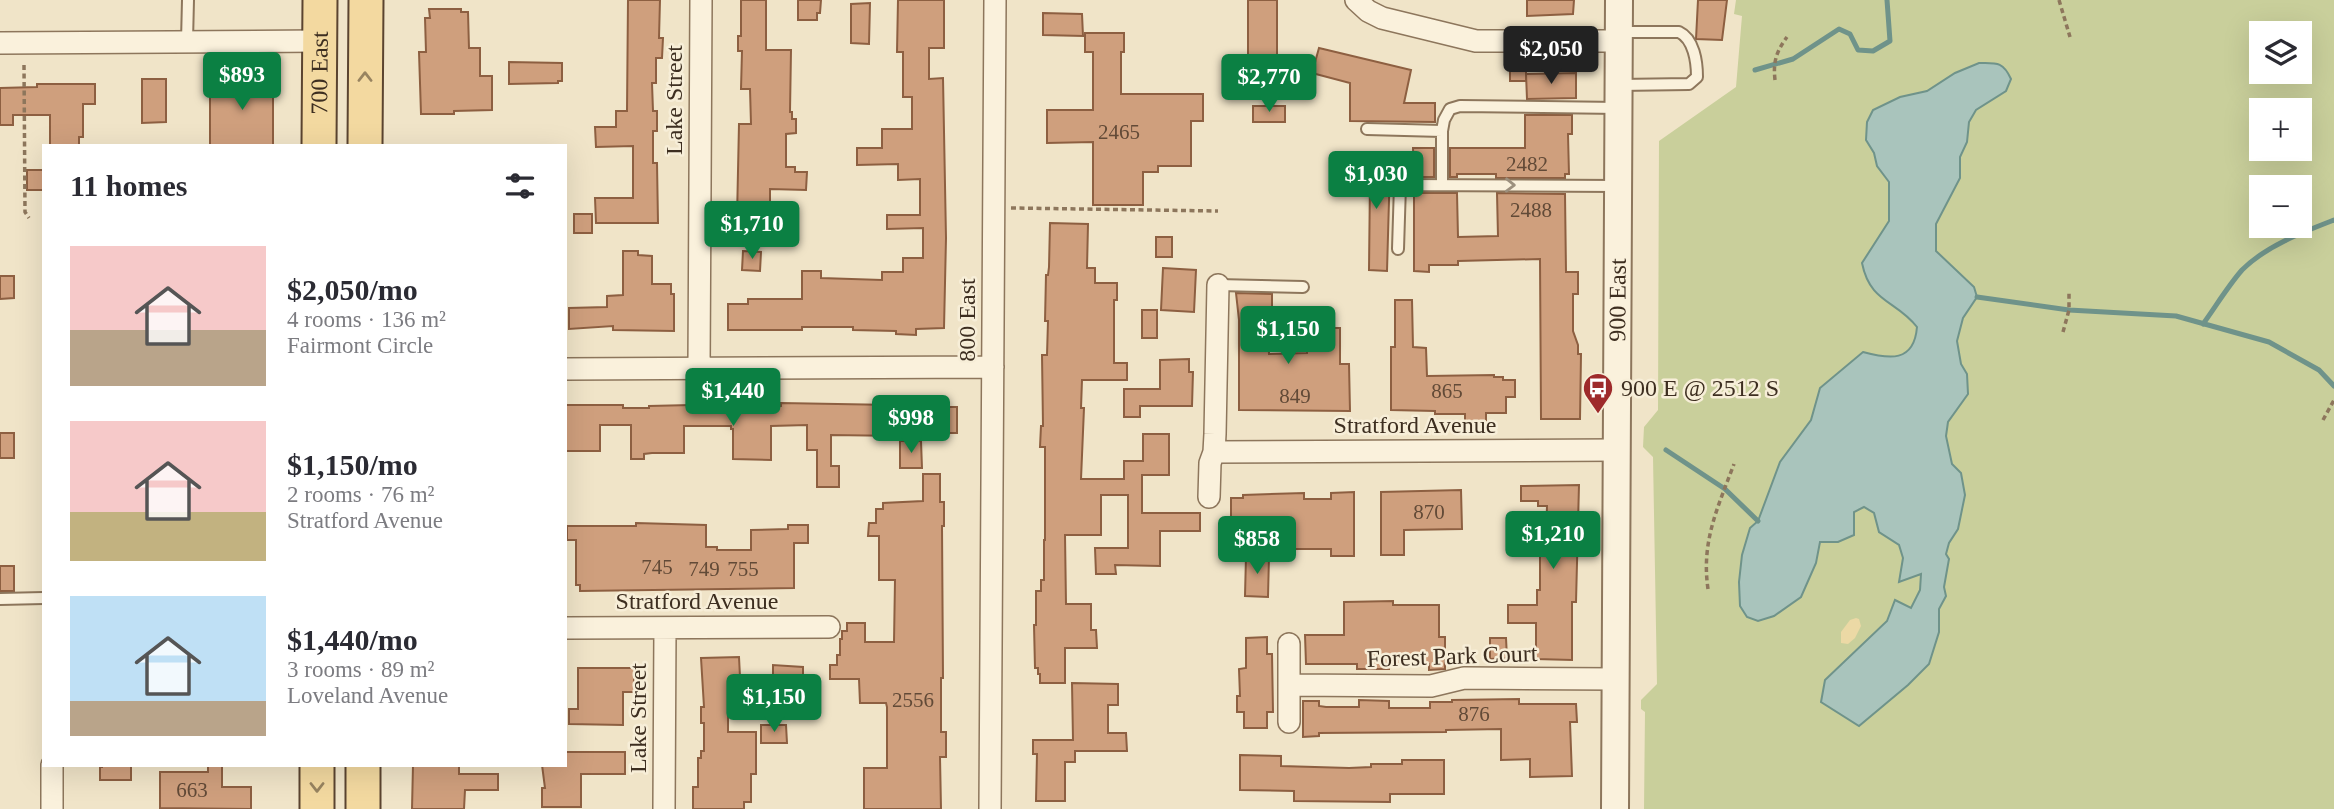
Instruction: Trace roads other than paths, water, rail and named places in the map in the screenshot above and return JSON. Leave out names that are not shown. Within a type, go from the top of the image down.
[{"type":"main road","name":"700 East","points":[[319,144],[320,0]]},
{"type":"main road","name":"700 East","points":[[365,144],[366,0]]},
{"type":"main road","points":[[317,767],[317,809]]},
{"type":"main road","points":[[363,767],[363,809]]},
{"type":"street","name":"Lake Street","points":[[699,368],[701,0]]},
{"type":"street","name":"800 East","points":[[990,809],[995,0]]},
{"type":"street","points":[[1356,0],[1368,11],[1382,18],[1476,41],[1619,37]]},
{"type":"street","name":"900 East","points":[[1615,809],[1619,0]]},
{"type":"street","points":[[0,43],[320,41]]},
{"type":"street","points":[[1209,497],[1210,463],[1214,452],[1218,285]]},
{"type":"street","points":[[567,369],[993,367]]},
{"type":"street","name":"Stratford Avenue","points":[[1214,452],[1617,450]]},
{"type":"street","name":"Stratford Avenue","points":[[567,628],[829,627]]},
{"type":"street","name":"Lake Street","points":[[664,809],[665,628]]},
{"type":"street","points":[[1289,643],[1289,722]]},
{"type":"street","name":"Forest Park Court","points":[[1289,685],[1431,685],[1464,678],[1616,679]]},
{"type":"street","points":[[52,767],[52,809]]},
{"type":"lane","points":[[187,41],[188,0]]},
{"type":"lane","points":[[1442,184],[1442,131],[1450,109],[1460,106],[1619,96],[1689,84],[1697,77],[1697,59],[1685,35],[1679,32],[1619,37]]},
{"type":"lane","points":[[1367,129],[1442,131]]},
{"type":"lane","points":[[1398,249],[1401,185],[1618,186]]},
{"type":"lane","points":[[1218,285],[1303,287]]},
{"type":"lane","points":[[0,599],[42,598]]},
{"type":"water","points":[[1979,63],[2002,66],[2011,79],[2006,91],[1976,110],[1969,122],[1967,142],[1960,157],[1960,178],[1936,224],[1936,251],[1974,287],[1977,297],[1963,318],[1957,341],[1961,364],[1967,374],[1968,394],[1948,422],[1946,436],[1952,464],[1961,473],[1965,495],[1958,529],[1946,554],[1949,559],[1944,587],[1946,596],[1939,609],[1939,632],[1929,664],[1859,726],[1821,702],[1825,680],[1887,621],[1895,600],[1911,608],[1920,590],[1921,574],[1899,582],[1903,558],[1899,545],[1879,532],[1874,513],[1864,507],[1854,512],[1854,535],[1838,542],[1820,542],[1816,563],[1801,597],[1774,616],[1758,621],[1747,617],[1740,606],[1742,555],[1750,528],[1758,521],[1780,462],[1811,420],[1820,388],[1863,352],[1899,356],[1911,347],[1915,339],[1917,327],[1877,294],[1862,263],[1889,221],[1889,182],[1877,166],[1874,153],[1866,140],[1867,122],[1873,110],[1900,97],[1927,91],[1955,73]]},
{"type":"waterway","points":[[1755,70],[1793,59],[1839,29],[1850,34],[1858,50],[1873,51],[1890,41],[1887,0]]},
{"type":"waterway","points":[[2203,324],[2237,276],[2252,261],[2285,241],[2334,220]]},
{"type":"waterway","points":[[1977,297],[2069,310],[2176,316],[2269,342],[2319,370],[2334,386]]},
{"type":"waterway","points":[[1666,450],[1725,489],[1758,521]]},
{"type":"place","name":"900 E @ 2512 S","points":[[1598,415]]}]
